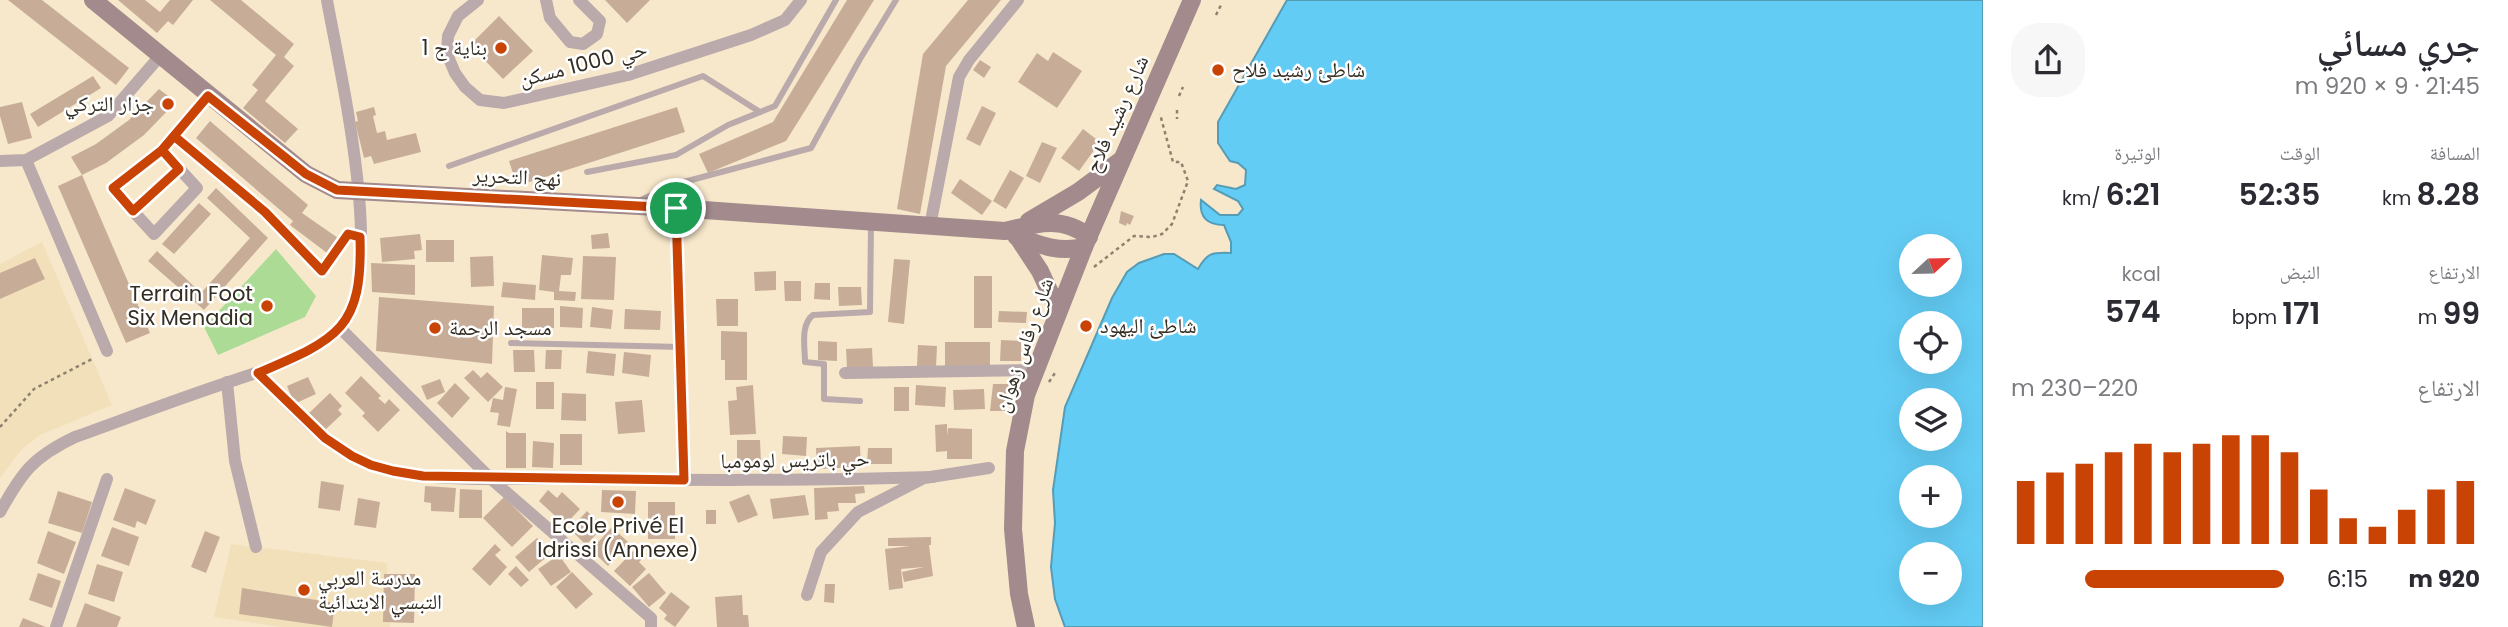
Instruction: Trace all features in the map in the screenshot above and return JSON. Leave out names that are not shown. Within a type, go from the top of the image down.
[{"type":"street","name":"نهج التحرير","points":[[93,0],[306,174],[337,190],[676,208],[1012,232],[1055,222],[1073,226],[1086,242],[1062,250],[1012,232]]},
{"type":"street","points":[[0,512],[23,474],[49,449],[75,437],[291,359],[325,340],[340,328],[352,311],[361,267],[360,191],[327,0]]},
{"type":"street","name":"حي 1000 مسكن","points":[[478,0],[458,16],[448,36],[447,54],[465,87],[480,100],[504,103],[628,75],[751,35],[785,20],[801,0]]},
{"type":"street","name":"حي 1000 مسكن","points":[[546,0],[550,18],[570,42],[583,44],[597,34],[600,21],[579,0]]},
{"type":"street","points":[[930,226],[959,77],[969,60],[1018,0]]},
{"type":"street","name":"شارع رشيد فلاح","points":[[1086,242],[1192,0]]},
{"type":"street","points":[[0,161],[26,160],[108,116],[160,56]]},
{"type":"street","points":[[162,150],[197,188],[154,234],[113,188],[162,150],[208,96]]},
{"type":"street","points":[[174,136],[265,212],[322,271]]},
{"type":"street","points":[[1058,310],[1040,271],[1012,232],[1078,192],[1122,159]]},
{"type":"street","points":[[26,160],[107,351]]},
{"type":"street","points":[[133,211],[179,169]]},
{"type":"street","name":"شارع رفاس زهوان","points":[[1026,627],[1019,594],[1013,529],[1015,458],[1022,409],[1034,370],[1086,242]]},
{"type":"street","points":[[340,328],[490,478],[651,618],[651,627]]},
{"type":"street","points":[[845,373],[1034,370]]},
{"type":"street","name":"حي باتريس لومومبا","points":[[258,373],[325,438],[352,456],[371,465],[423,476],[684,480],[933,477]]},
{"type":"street","points":[[227,382],[235,460],[256,547]]},
{"type":"street","name":"حي باتريس لومومبا","points":[[807,595],[821,552],[859,512],[923,478],[989,468]]},
{"type":"street","points":[[56,627],[107,479]]},
{"type":"lane","points":[[587,172],[676,155],[728,125],[775,106],[836,0]]},
{"type":"lane","points":[[626,206],[680,183],[811,148],[896,0]]},
{"type":"lane","points":[[449,166],[703,76],[760,112]]},
{"type":"lane","points":[[676,208],[684,480]]},
{"type":"lane","points":[[860,401],[824,399],[824,364],[805,362],[804,327],[813,315],[870,312],[872,222]]},
{"type":"lane","points":[[511,343],[681,347]]},
{"type":"path","points":[[1216,15],[1222,5]]},
{"type":"path","points":[[1179,96],[1183,87]]},
{"type":"path","points":[[1088,271],[1124,241],[1133,236],[1155,237],[1172,224],[1188,181],[1181,162],[1173,162],[1170,155],[1158,108]]},
{"type":"path","points":[[1177,110],[1178,119]]},
{"type":"path","points":[[322,271],[348,234],[360,237]]},
{"type":"path","points":[[0,428],[34,389],[107,351]]},
{"type":"path","points":[[1047,385],[1055,373]]},
{"type":"shaded area","points":[[42,242],[112,405],[40,435],[21,450],[0,478],[0,264]]},
{"type":"shaded area","name":"مدرسة العربي التبسي الابتدائية","points":[[231,544],[387,563],[390,627],[280,627],[214,617]]},
{"type":"green space","name":"Terrain Foot Six Menadia","points":[[276,249],[316,296],[305,317],[218,355],[204,327]]},
{"type":"water","points":[[1287,0],[1983,0],[1983,627],[1065,627],[1055,599],[1051,567],[1055,523],[1053,490],[1065,407],[1112,298],[1127,272],[1139,263],[1164,254],[1174,254],[1198,269],[1211,255],[1231,253],[1231,242],[1224,225],[1209,222],[1201,211],[1201,200],[1220,215],[1238,215],[1243,209],[1238,201],[1214,189],[1217,185],[1236,189],[1245,185],[1246,170],[1238,163],[1230,161],[1218,143],[1218,122]]},
{"type":"building","points":[[8,0],[42,0],[129,68],[116,85]]},
{"type":"building","points":[[118,0],[145,0],[160,12],[170,0],[193,0],[173,25],[168,21],[157,33]]},
{"type":"building","points":[[210,0],[241,0],[294,44],[284,57],[294,66],[265,101],[298,129],[285,143],[243,108],[258,90],[252,85],[276,55]]},
{"type":"building","points":[[605,0],[650,0],[627,23]]},
{"type":"building","points":[[847,0],[874,0],[786,141],[708,173],[699,154],[773,122]]},
{"type":"building","points":[[968,0],[1001,0],[946,66],[920,214],[897,209],[923,54]]},
{"type":"building","name":"بناية ج 1","points":[[499,16],[533,51],[503,79],[470,45]]},
{"type":"building","points":[[1053,52],[1082,71],[1057,108],[1018,82],[1037,53],[1048,61]]},
{"type":"building","points":[[980,60],[991,67],[984,78],[973,70]]},
{"type":"building","points":[[93,76],[101,88],[38,127],[30,114]]},
{"type":"building","points":[[159,89],[176,102],[144,135],[106,163],[82,175],[71,157],[96,144],[129,120]]},
{"type":"building","points":[[22,102],[32,138],[8,144],[0,107]]},
{"type":"building","points":[[982,106],[996,113],[980,146],[966,139]]},
{"type":"building","points":[[374,107],[377,133],[385,131],[387,140],[416,133],[421,152],[374,164],[371,156],[364,158],[355,122],[358,121],[356,112]]},
{"type":"building","points":[[677,107],[685,132],[517,186],[509,161]]},
{"type":"building","points":[[210,121],[308,205],[302,213],[338,238],[327,253],[290,225],[293,221],[196,138]]},
{"type":"building","points":[[1083,129],[1100,142],[1079,171],[1061,158]]},
{"type":"building","points":[[1042,142],[1057,148],[1040,183],[1026,176]]},
{"type":"building","points":[[1010,170],[1024,178],[1006,209],[993,201]]},
{"type":"building","points":[[82,175],[150,333],[126,343],[58,186]]},
{"type":"building","points":[[960,179],[992,201],[982,215],[951,193]]},
{"type":"building","points":[[216,188],[268,238],[204,310],[148,261],[157,251],[201,293],[250,238],[207,198]]},
{"type":"building","points":[[199,203],[211,214],[174,254],[162,244]]},
{"type":"building","points":[[1121,211],[1134,216],[1130,225],[1119,223]]},
{"type":"building","points":[[608,233],[610,248],[592,249],[591,235]]},
{"type":"building","points":[[420,234],[422,250],[414,251],[415,259],[382,262],[380,238]]},
{"type":"building","points":[[426,240],[454,240],[454,262],[426,262]]},
{"type":"building","points":[[542,255],[573,258],[571,275],[561,275],[559,291],[576,292],[575,301],[554,300],[554,292],[539,290]]},
{"type":"building","points":[[493,256],[494,286],[471,287],[470,257]]},
{"type":"building","points":[[583,256],[616,257],[614,300],[581,299]]},
{"type":"building","points":[[35,258],[45,279],[0,299],[0,273]]},
{"type":"building","points":[[894,259],[910,260],[904,324],[888,322]]},
{"type":"building","points":[[371,263],[415,265],[415,295],[372,292]]},
{"type":"building","points":[[776,271],[776,290],[755,291],[754,272]]},
{"type":"building","points":[[974,276],[992,276],[992,328],[974,328]]},
{"type":"building","points":[[784,281],[801,281],[801,301],[785,301]]},
{"type":"building","points":[[503,282],[536,285],[535,300],[501,297]]},
{"type":"building","points":[[815,283],[830,283],[830,300],[814,299]]},
{"type":"building","points":[[838,287],[861,287],[862,305],[839,306]]},
{"type":"building","name":"مسجد الرحمة","points":[[379,297],[494,306],[492,364],[376,351]]},
{"type":"building","points":[[716,299],[738,299],[738,326],[717,326]]},
{"type":"building","points":[[560,306],[583,308],[582,328],[560,327]]},
{"type":"building","points":[[592,307],[613,310],[611,329],[590,327]]},
{"type":"building","points":[[522,308],[554,308],[554,328],[522,328]]},
{"type":"building","points":[[625,309],[661,311],[660,330],[624,329]]},
{"type":"building","points":[[999,311],[1027,312],[1026,323],[998,322]]},
{"type":"building","points":[[721,331],[747,332],[747,380],[725,380],[725,360],[721,360]]},
{"type":"building","points":[[1001,340],[1021,341],[1021,361],[1000,361]]},
{"type":"building","points":[[818,341],[837,342],[837,361],[818,360]]},
{"type":"building","points":[[945,342],[990,342],[990,367],[945,366]]},
{"type":"building","points":[[918,345],[937,346],[936,367],[917,366]]},
{"type":"building","points":[[872,348],[873,367],[847,368],[846,349]]},
{"type":"building","points":[[513,350],[534,350],[535,372],[514,372]]},
{"type":"building","points":[[546,350],[562,350],[561,369],[545,369]]},
{"type":"building","points":[[588,351],[616,354],[614,376],[586,373]]},
{"type":"building","points":[[624,352],[651,355],[649,377],[622,373]]},
{"type":"building","points":[[473,370],[481,378],[487,372],[503,387],[488,402],[464,378]]},
{"type":"building","points":[[361,376],[381,396],[378,398],[385,404],[389,399],[400,410],[378,432],[362,416],[365,413],[345,393]]},
{"type":"building","points":[[308,377],[316,394],[294,404],[287,386]]},
{"type":"building","points":[[440,379],[445,392],[427,400],[421,386]]},
{"type":"building","points":[[536,382],[554,382],[554,409],[536,409]]},
{"type":"building","points":[[455,383],[470,398],[452,418],[437,403]]},
{"type":"building","points":[[993,384],[1010,384],[1010,391],[1006,391],[1006,411],[990,411]]},
{"type":"building","points":[[753,385],[756,434],[730,435],[728,401],[737,400],[736,387]]},
{"type":"building","points":[[916,385],[946,387],[945,407],[915,405]]},
{"type":"building","points":[[505,387],[517,389],[510,427],[497,425],[499,413],[490,412],[493,398],[503,400]]},
{"type":"building","points":[[894,387],[909,387],[909,411],[894,411]]},
{"type":"building","points":[[984,389],[985,409],[954,410],[953,390]]},
{"type":"building","points":[[330,393],[342,406],[338,410],[342,414],[325,430],[309,413]]},
{"type":"building","points":[[562,393],[586,394],[586,421],[561,420]]},
{"type":"building","points":[[642,400],[645,432],[618,434],[615,402]]},
{"type":"building","points":[[947,424],[947,436],[948,428],[972,429],[972,459],[947,459],[947,451],[936,452],[935,425]]},
{"type":"building","points":[[506,431],[526,433],[526,468],[506,468]]},
{"type":"building","points":[[560,434],[582,434],[582,465],[560,465]]},
{"type":"building","points":[[783,436],[807,437],[806,456],[782,454]]},
{"type":"building","points":[[737,440],[760,440],[761,464],[737,465]]},
{"type":"building","points":[[533,441],[554,443],[553,468],[532,467]]},
{"type":"building","points":[[860,446],[861,467],[817,469],[816,448]]},
{"type":"building","points":[[868,448],[892,448],[892,464],[867,464]]},
{"type":"building","points":[[321,481],[344,485],[340,511],[318,508]]},
{"type":"building","points":[[425,486],[456,488],[454,512],[431,511],[431,503],[424,502]]},
{"type":"building","points":[[864,486],[865,493],[855,494],[856,503],[838,503],[839,511],[827,512],[828,519],[815,520],[814,488]]},
{"type":"building","points":[[125,488],[156,500],[146,525],[137,521],[135,528],[113,520]]},
{"type":"building","points":[[460,489],[482,490],[482,518],[459,518]]},
{"type":"building","points":[[548,490],[557,498],[562,492],[580,509],[565,525],[539,501]]},
{"type":"building","name":"Ecole Privé El Idrissi (Annexe)","points":[[602,490],[636,491],[635,514],[601,512]]},
{"type":"building","points":[[58,491],[92,502],[82,533],[48,523]]},
{"type":"building","points":[[749,494],[758,515],[738,523],[729,502]]},
{"type":"building","points":[[805,495],[809,515],[773,519],[770,499]]},
{"type":"building","points":[[504,497],[533,526],[512,547],[483,518]]},
{"type":"building","points":[[358,498],[380,502],[376,528],[354,525]]},
{"type":"building","points":[[648,502],[675,502],[675,539],[648,539]]},
{"type":"building","points":[[706,510],[716,510],[716,524],[706,524]]},
{"type":"building","points":[[587,511],[603,527],[586,545],[570,529]]},
{"type":"building","points":[[112,527],[139,537],[129,566],[101,556]]},
{"type":"building","points":[[612,527],[629,543],[608,566],[591,550]]},
{"type":"building","points":[[48,531],[76,542],[64,574],[37,563]]},
{"type":"building","points":[[205,531],[220,537],[206,573],[191,567]]},
{"type":"building","points":[[931,537],[929,545],[933,576],[904,582],[902,572],[924,567],[901,569],[903,588],[889,590],[885,549],[910,546],[888,546],[888,538]]},
{"type":"building","points":[[537,538],[550,554],[529,572],[515,557]]},
{"type":"building","points":[[495,544],[501,550],[495,555],[507,567],[490,586],[472,569]]},
{"type":"building","points":[[636,548],[645,556],[639,562],[646,569],[630,586],[614,571]]},
{"type":"building","points":[[559,555],[571,572],[551,586],[538,569]]},
{"type":"building","points":[[97,564],[123,572],[114,602],[88,594]]},
{"type":"building","points":[[516,566],[529,580],[521,587],[508,574]]},
{"type":"building","points":[[572,572],[593,594],[576,609],[556,587]]},
{"type":"building","points":[[38,573],[61,581],[52,608],[29,600]]},
{"type":"building","points":[[649,573],[666,593],[649,607],[632,587]]},
{"type":"building","points":[[384,574],[415,574],[414,623],[383,622]]},
{"type":"building","points":[[825,584],[835,584],[834,603],[824,602]]},
{"type":"building","points":[[242,588],[335,603],[332,627],[239,614]]},
{"type":"building","points":[[671,592],[690,607],[675,627],[664,619],[667,615],[659,608]]},
{"type":"building","points":[[742,595],[743,615],[748,615],[749,627],[717,627],[715,597]]},
{"type":"building","points":[[85,603],[121,617],[117,627],[76,627]]},
{"type":"building","points":[[23,618],[46,627],[19,627]]},
{"type":"place","name":"بناية ج 1","points":[[501,48]]},
{"type":"place","name":"شاطئ رشيد فلاح","points":[[1218,70]]},
{"type":"place","name":"جزار التركي","points":[[168,104]]},
{"type":"place","name":"Terrain Foot Six Menadia","points":[[267,306]]},
{"type":"place","name":"شاطئ اليهود","points":[[1086,326]]},
{"type":"place","name":"مسجد الرحمة","points":[[435,328]]},
{"type":"place","name":"Ecole Privé El Idrissi (Annexe)","points":[[618,502]]},
{"type":"place","name":"مدرسة العربي التبسي الابتدائية","points":[[304,590]]},
{"type":"route","points":[[676,208],[337,190],[306,174],[208,96],[162,150],[113,188],[133,211],[179,169],[162,150],[174,136],[265,212],[322,271],[348,234],[360,237],[358,292],[352,311],[340,328],[325,340],[291,359],[258,373],[325,438],[352,456],[371,465],[423,476],[684,480],[676,208]]}]
